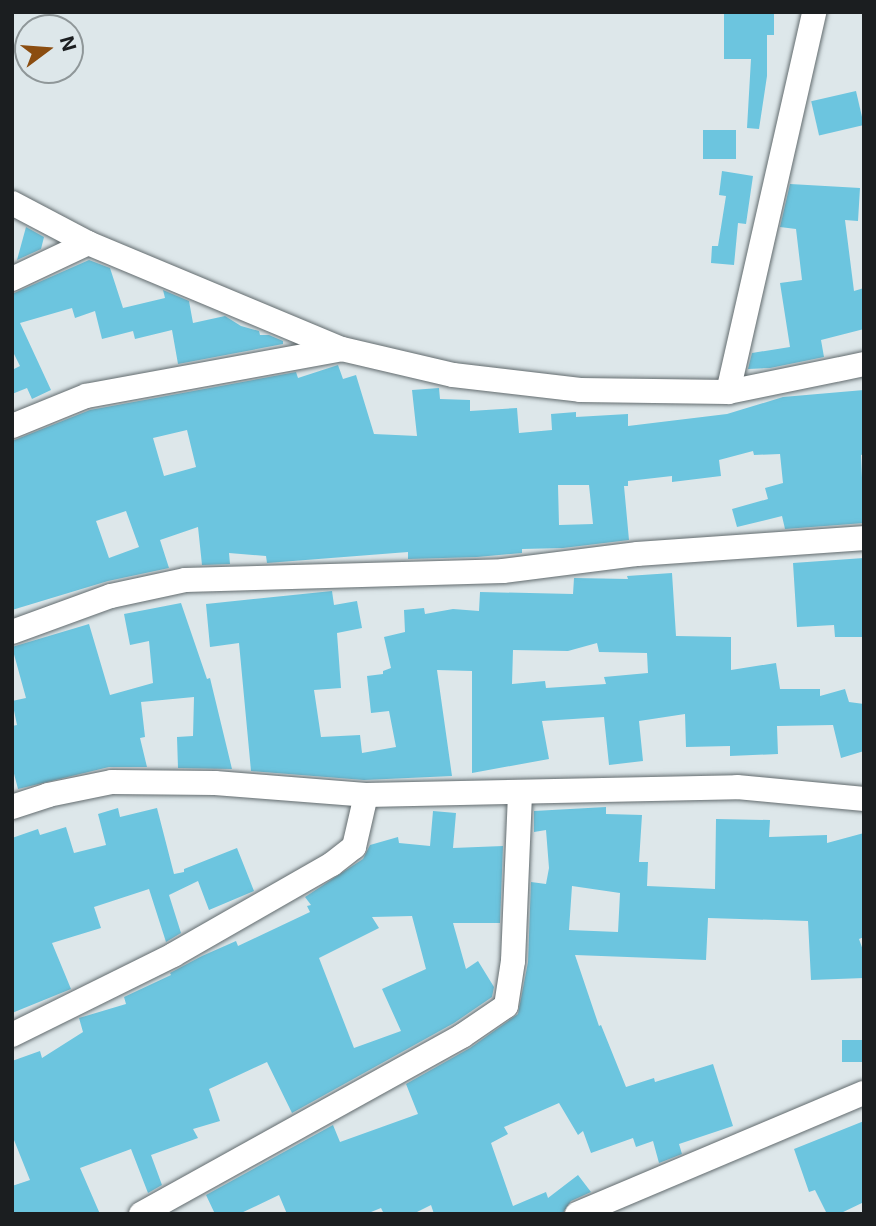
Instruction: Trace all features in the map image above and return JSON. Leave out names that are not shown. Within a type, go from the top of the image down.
[{"type":"street","points":[[728,392],[814,12]]},
{"type":"street","points":[[12,203],[88,243],[342,349],[453,375],[580,390],[728,392],[864,364]]},
{"type":"street","points":[[12,279],[88,243]]},
{"type":"street","points":[[12,426],[86,396],[342,349]]},
{"type":"street","points":[[12,632],[111,596],[185,580],[503,571],[638,554],[864,538]]},
{"type":"street","points":[[12,807],[48,795],[112,782],[215,783],[366,795],[737,787],[864,799]]},
{"type":"street","points":[[141,1214],[462,1036],[506,1006],[513,961],[520,793]]},
{"type":"street","points":[[12,1035],[173,955],[332,864],[354,847],[366,795]]},
{"type":"street","points":[[578,1214],[864,1093]]},
{"type":"building","points":[[724,12],[774,12],[774,35],[767,35],[767,76],[759,129],[747,128],[751,59],[724,59]]},
{"type":"building","points":[[856,91],[864,125],[819,135],[811,101]]},
{"type":"building","points":[[703,130],[736,130],[736,159],[703,159]]},
{"type":"building","points":[[722,171],[753,176],[746,224],[738,223],[734,265],[711,263],[712,246],[718,246],[726,196],[719,195]]},
{"type":"building","points":[[790,184],[860,188],[858,221],[845,220],[854,291],[864,288],[864,329],[821,340],[824,357],[770,368],[748,369],[752,353],[790,347],[780,283],[802,280],[796,229],[780,227]]},
{"type":"building","points":[[26,227],[44,237],[41,249],[17,260]]},
{"type":"building","points":[[89,260],[110,268],[123,308],[165,298],[163,290],[189,301],[193,323],[225,316],[241,326],[259,331],[260,335],[269,335],[283,341],[283,344],[178,364],[172,330],[135,339],[133,331],[102,339],[95,311],[75,318],[72,308],[20,323],[51,390],[32,399],[27,388],[12,394],[12,370],[20,366],[12,350],[12,294]]},
{"type":"building","points":[[338,365],[343,379],[356,375],[374,434],[417,436],[412,390],[439,388],[440,399],[470,400],[470,411],[517,408],[519,433],[552,430],[551,414],[576,412],[576,417],[628,414],[628,426],[727,414],[783,397],[864,390],[864,454],[861,455],[864,523],[785,529],[782,516],[737,527],[732,509],[768,499],[765,488],[783,483],[780,454],[754,455],[753,451],[719,460],[721,476],[672,482],[672,476],[628,481],[628,486],[624,486],[629,540],[563,548],[522,549],[522,553],[477,557],[408,559],[408,552],[267,563],[266,556],[229,553],[230,564],[202,565],[198,527],[160,540],[169,568],[108,581],[12,610],[12,441],[90,410],[296,372],[298,378]],"holes":[[[187,430],[196,467],[164,476],[153,438]],[[558,485],[589,485],[593,524],[559,525]],[[126,511],[139,547],[109,558],[96,521]]]},
{"type":"building","points":[[864,558],[864,637],[835,637],[834,625],[797,627],[793,563]]},
{"type":"building","points":[[672,573],[676,636],[731,637],[731,670],[776,663],[780,689],[820,689],[820,696],[845,689],[849,702],[864,704],[864,751],[841,758],[833,725],[777,726],[778,754],[730,756],[730,746],[686,747],[685,714],[639,721],[643,761],[609,765],[604,717],[542,721],[549,759],[472,773],[472,671],[437,670],[452,776],[364,780],[251,771],[239,643],[210,647],[206,604],[332,591],[334,605],[357,601],[362,628],[337,633],[341,688],[314,690],[321,737],[360,735],[362,753],[396,747],[389,711],[371,713],[367,676],[383,674],[383,671],[391,668],[384,637],[405,632],[404,610],[424,608],[425,614],[453,609],[479,611],[480,592],[573,594],[574,578],[628,579],[627,576]],"holes":[[[597,643],[599,652],[647,653],[648,673],[604,677],[606,684],[546,688],[545,681],[512,684],[513,650],[568,651]]]},
{"type":"building","points":[[181,603],[207,679],[210,678],[232,769],[178,768],[177,737],[193,736],[194,697],[141,702],[145,737],[140,738],[147,767],[109,767],[18,789],[12,766],[12,726],[17,725],[12,701],[26,698],[12,647],[89,624],[110,695],[153,683],[149,641],[130,645],[124,614]]},
{"type":"building","points":[[606,807],[606,814],[642,815],[639,862],[648,862],[647,886],[715,889],[716,819],[770,820],[769,837],[827,835],[827,843],[864,833],[864,937],[859,939],[864,953],[864,978],[811,980],[808,921],[708,918],[706,960],[575,955],[599,1026],[601,1025],[626,1087],[654,1078],[655,1082],[713,1064],[733,1126],[679,1144],[682,1154],[659,1163],[653,1141],[636,1147],[633,1138],[591,1153],[583,1131],[578,1135],[559,1103],[504,1127],[508,1134],[491,1143],[513,1206],[546,1192],[548,1198],[578,1175],[591,1192],[571,1201],[562,1214],[434,1214],[431,1205],[413,1214],[384,1214],[381,1208],[366,1214],[287,1214],[279,1195],[239,1214],[215,1214],[206,1195],[333,1125],[340,1142],[418,1114],[406,1084],[470,1048],[518,1014],[528,962],[531,882],[546,884],[549,868],[546,830],[534,832],[534,811]],"holes":[[[572,886],[620,893],[618,932],[569,930]]]},
{"type":"building","points":[[118,808],[120,817],[157,808],[174,874],[237,848],[254,891],[209,910],[198,881],[169,895],[181,933],[166,942],[149,889],[94,907],[101,928],[52,943],[71,989],[12,1013],[12,838],[38,829],[40,835],[66,827],[74,853],[106,845],[98,814]]},
{"type":"building","points":[[433,811],[456,813],[453,848],[503,846],[500,923],[453,923],[466,969],[478,961],[494,987],[492,997],[454,1023],[292,1113],[267,1062],[209,1089],[220,1121],[193,1129],[198,1138],[151,1155],[162,1185],[148,1193],[131,1149],[80,1168],[100,1214],[12,1214],[12,1186],[30,1180],[12,1135],[12,1061],[40,1051],[42,1058],[83,1032],[79,1018],[126,1004],[124,997],[171,975],[170,973],[202,956],[236,941],[238,946],[310,912],[307,906],[311,905],[305,897],[363,859],[370,845],[398,837],[399,843],[430,846]],"holes":[[[412,916],[426,969],[382,989],[401,1031],[354,1048],[319,958],[379,928],[372,917]]]},
{"type":"building","points":[[842,1040],[864,1040],[864,1062],[842,1062]]},
{"type":"building","points":[[864,1121],[864,1202],[839,1214],[827,1214],[815,1190],[809,1192],[794,1149]]}]
